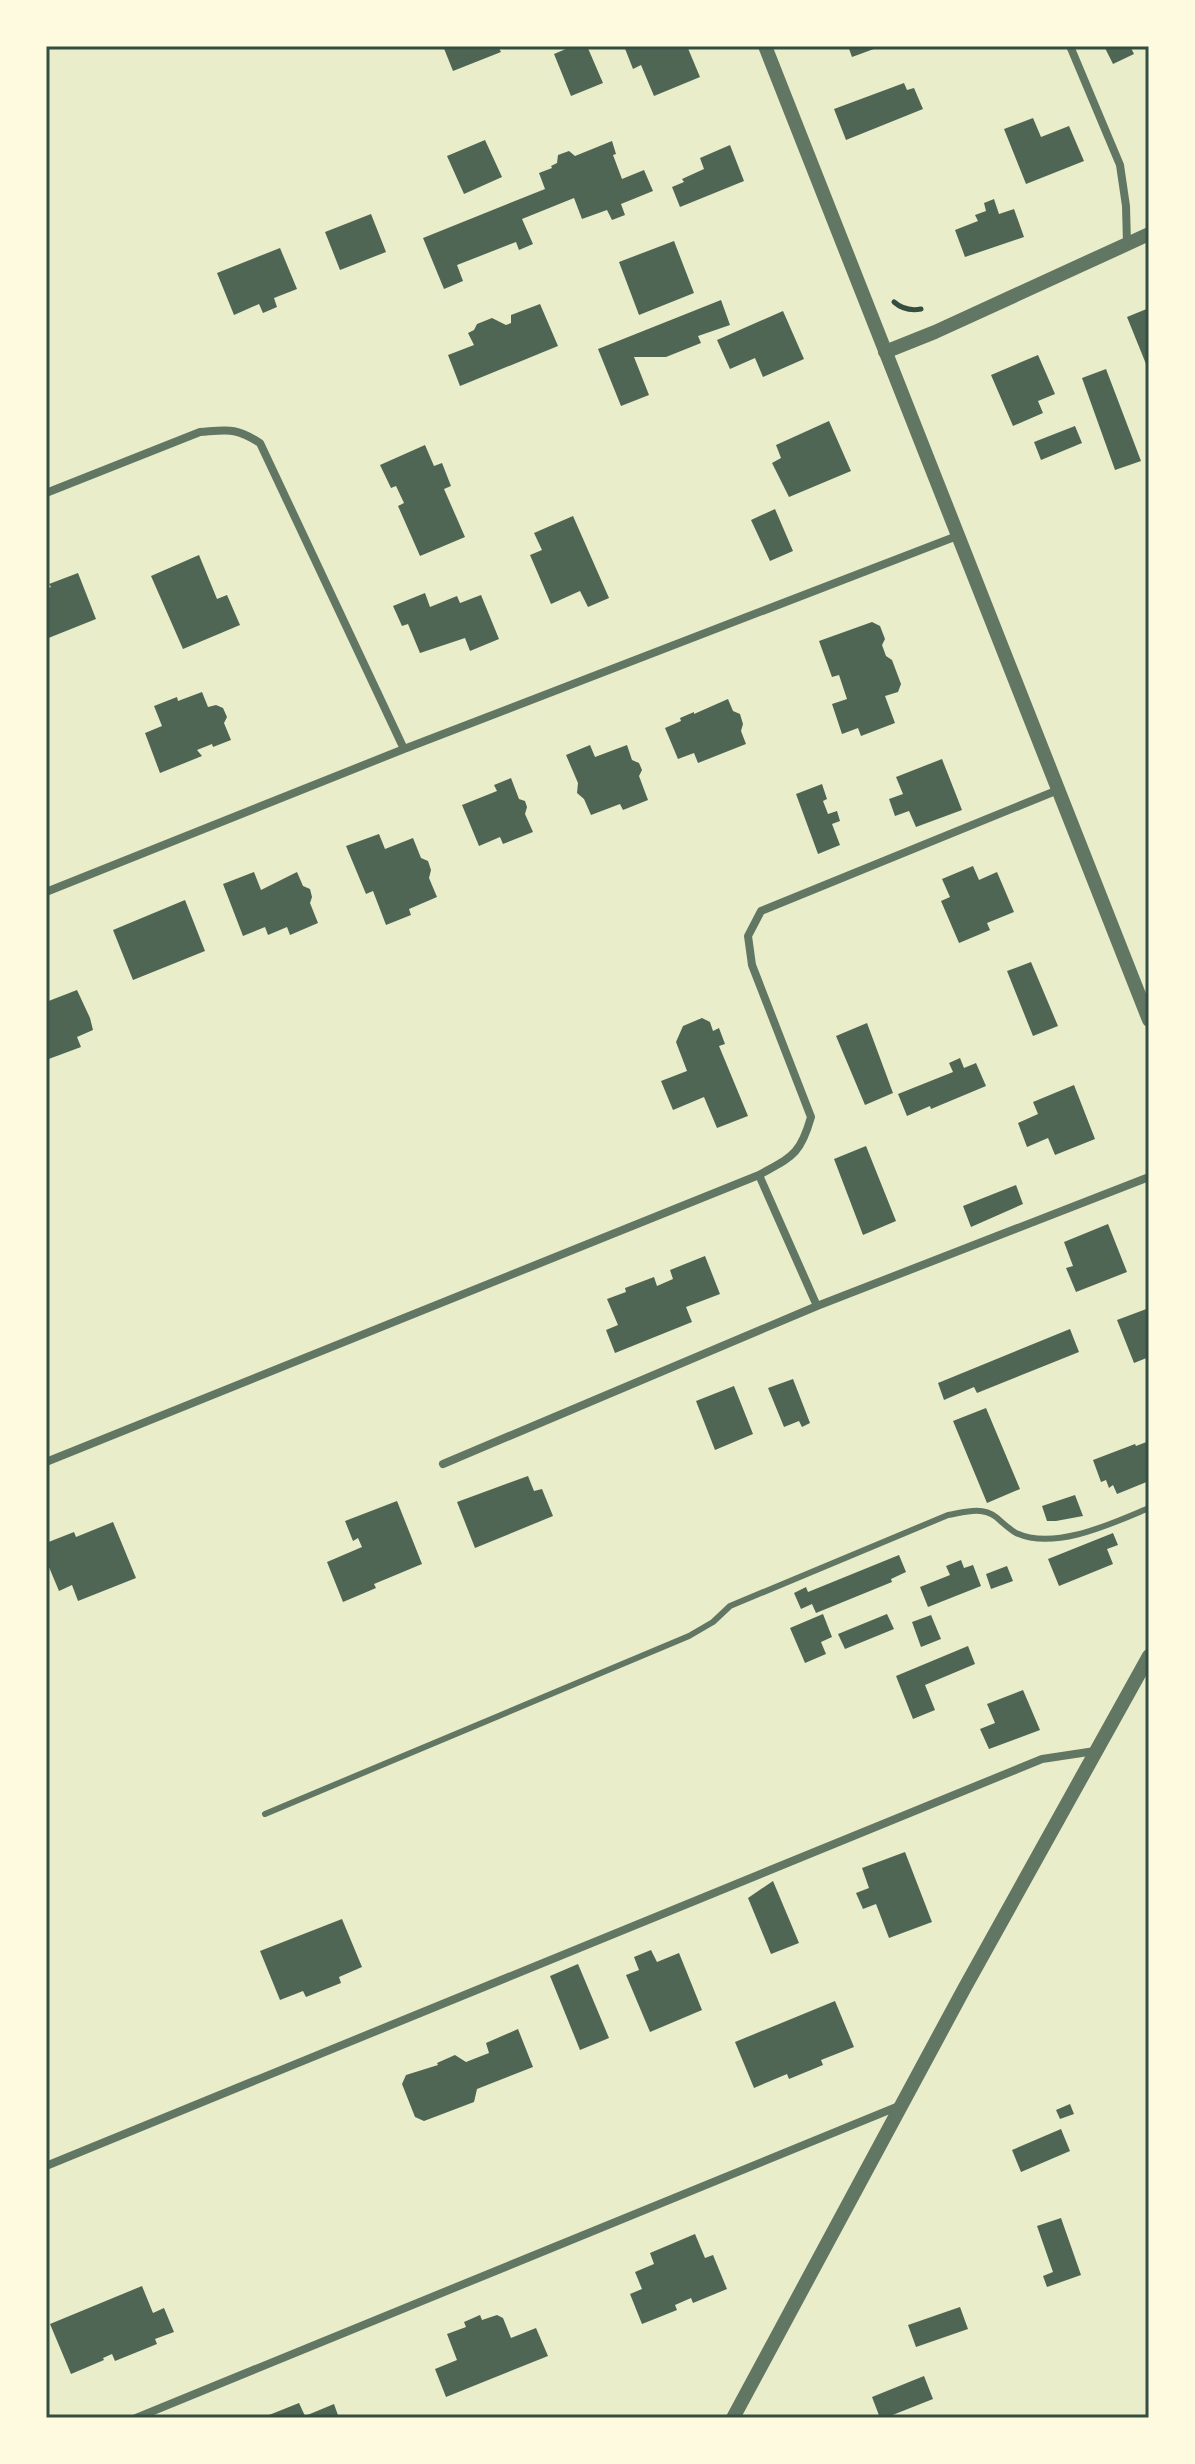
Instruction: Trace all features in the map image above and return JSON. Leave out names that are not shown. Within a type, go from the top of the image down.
[{"type":"street","points":[[765,46],[1149,1020]]},
{"type":"street","points":[[1070,46],[1120,165],[1127,244]]},
{"type":"street","points":[[885,352],[1149,234]]},
{"type":"street","points":[[46,493],[200,432],[242,432],[260,443],[404,749]]},
{"type":"street","points":[[46,892],[404,749],[957,536]]},
{"type":"street","points":[[46,1462],[759,1175],[794,1155],[805,1139],[811,1117],[752,965],[748,936],[761,911],[1058,790]]},
{"type":"street","points":[[759,1175],[817,1306]]},
{"type":"street","points":[[443,1464],[817,1306],[1149,1177]]},
{"type":"street","points":[[733,2418],[964,1989],[1149,1656]]},
{"type":"street","points":[[46,2166],[1042,1759],[1096,1751]]},
{"type":"street","points":[[136,2418],[903,2104]]},
{"type":"lane","points":[[265,1814],[689,1636],[713,1622],[730,1606],[948,1515],[975,1510],[990,1512],[1017,1533],[1040,1538],[1068,1537],[1149,1508]]},
{"type":"building","points":[[443,46],[498,46],[501,52],[453,71]]},
{"type":"building","points":[[573,46],[587,46],[603,83],[571,96],[554,54]]},
{"type":"building","points":[[624,46],[687,46],[700,77],[654,96],[641,65],[633,69]]},
{"type":"building","points":[[848,46],[882,46],[852,57]]},
{"type":"building","points":[[1104,46],[1130,46],[1134,54],[1113,64]]},
{"type":"building","points":[[904,83],[907,90],[914,88],[923,109],[846,140],[834,109]]},
{"type":"building","points":[[1033,118],[1041,137],[1069,126],[1084,161],[1026,184],[1004,129]]},
{"type":"building","points":[[485,140],[502,177],[464,194],[447,156]]},
{"type":"building","points":[[612,141],[616,154],[613,155],[622,179],[644,170],[653,191],[621,204],[625,215],[612,220],[607,210],[582,219],[574,198],[522,219],[533,244],[519,250],[516,242],[457,265],[463,281],[444,289],[423,238],[545,189],[539,173],[552,168],[557,163],[558,155],[569,151],[575,156]]},
{"type":"building","points":[[730,145],[744,181],[680,207],[672,187],[704,169],[700,158]]},
{"type":"building","points":[[994,199],[999,214],[1014,209],[1024,237],[965,257],[955,230],[978,221],[975,215],[986,211],[984,203]]},
{"type":"building","points":[[371,214],[386,252],[340,270],[325,232]]},
{"type":"building","points":[[674,241],[694,293],[639,315],[619,262]]},
{"type":"building","points":[[280,248],[297,289],[274,298],[277,307],[263,313],[259,304],[234,315],[217,273]]},
{"type":"building","points":[[721,300],[730,325],[698,336],[701,343],[666,357],[634,357],[649,395],[621,406],[598,349]]},
{"type":"building","points":[[540,304],[558,346],[460,386],[448,355],[474,345],[468,333],[477,324],[492,318],[506,325],[511,323],[511,315]]},
{"type":"building","points":[[1149,308],[1149,362],[1146,364],[1127,317]]},
{"type":"building","points":[[783,311],[804,359],[763,377],[755,358],[730,369],[717,340]]},
{"type":"building","points":[[1038,355],[1055,394],[1038,401],[1043,413],[1013,426],[991,375]]},
{"type":"building","points":[[1106,369],[1141,461],[1115,470],[1082,378]]},
{"type":"building","points":[[829,421],[851,471],[789,497],[772,463],[781,458],[776,445]]},
{"type":"building","points":[[1075,426],[1082,443],[1041,460],[1034,442]]},
{"type":"building","points":[[425,445],[434,466],[442,463],[451,486],[444,489],[465,537],[420,556],[398,506],[404,503],[396,486],[391,488],[380,465]]},
{"type":"building","points":[[775,509],[793,551],[770,561],[751,520]]},
{"type":"building","points":[[573,516],[609,598],[588,607],[580,591],[551,604],[530,555],[542,550],[534,533]]},
{"type":"building","points":[[199,555],[217,599],[227,595],[240,625],[183,649],[151,576]]},
{"type":"building","points":[[78,573],[96,619],[46,639],[46,589],[51,587],[49,584]]},
{"type":"building","points":[[425,593],[430,607],[457,596],[460,603],[481,595],[499,639],[470,651],[465,638],[420,653],[408,624],[402,626],[393,606]]},
{"type":"building","points":[[872,622],[880,626],[885,639],[882,645],[886,656],[892,660],[901,684],[898,692],[885,696],[895,723],[861,736],[858,728],[842,734],[832,704],[847,699],[839,675],[832,677],[819,641]]},
{"type":"building","points":[[202,692],[208,707],[216,705],[223,708],[227,717],[224,723],[231,740],[197,750],[202,756],[160,773],[145,733],[162,726],[154,706]]},
{"type":"building","points":[[728,699],[733,711],[740,714],[746,744],[698,763],[694,753],[678,759],[665,728],[681,721],[680,718]]},
{"type":"building","points":[[590,745],[595,757],[627,745],[632,760],[639,763],[642,770],[639,776],[648,800],[623,810],[620,804],[591,815],[584,799],[577,793],[578,783],[566,755]]},
{"type":"building","points":[[942,759],[962,810],[916,827],[909,811],[895,816],[889,799],[903,794],[896,777]]},
{"type":"building","points":[[511,778],[519,799],[525,801],[525,814],[533,832],[503,844],[500,837],[479,846],[462,805],[497,791],[494,785]]},
{"type":"building","points":[[822,784],[828,814],[837,811],[840,821],[832,824],[840,845],[818,854],[796,794]]},
{"type":"building","points":[[379,834],[385,849],[413,838],[421,858],[428,861],[431,870],[429,878],[437,897],[409,909],[411,915],[386,925],[373,891],[366,894],[346,846]]},
{"type":"building","points":[[973,866],[979,880],[997,872],[1014,912],[987,923],[990,930],[959,943],[941,901],[950,897],[942,879]]},
{"type":"building","points":[[254,872],[261,890],[297,872],[303,886],[310,889],[310,903],[318,923],[290,935],[287,927],[268,935],[265,927],[243,936],[223,884]]},
{"type":"building","points":[[185,900],[205,951],[133,980],[113,930]]},
{"type":"building","points":[[1031,962],[1058,1026],[1033,1036],[1007,971]]},
{"type":"building","points":[[77,990],[93,1030],[77,1037],[81,1047],[46,1060],[46,1002]]},
{"type":"building","points":[[702,1018],[710,1022],[713,1031],[719,1028],[725,1044],[719,1046],[748,1116],[717,1128],[704,1097],[673,1110],[661,1081],[687,1071],[676,1042],[683,1026]]},
{"type":"building","points":[[867,1023],[893,1093],[865,1105],[836,1036]]},
{"type":"building","points":[[960,1058],[964,1068],[976,1063],[986,1086],[907,1116],[898,1094],[953,1072],[949,1063]]},
{"type":"building","points":[[1074,1085],[1095,1139],[1055,1155],[1048,1138],[1027,1147],[1018,1123],[1038,1114],[1033,1102]]},
{"type":"building","points":[[866,1146],[896,1221],[863,1235],[834,1159]]},
{"type":"building","points":[[1016,1185],[1023,1204],[971,1227],[963,1206]]},
{"type":"building","points":[[1108,1224],[1127,1272],[1076,1292],[1066,1268],[1073,1266],[1064,1242]]},
{"type":"building","points":[[705,1256],[720,1294],[686,1307],[692,1322],[615,1353],[606,1330],[618,1325],[607,1299],[654,1277],[657,1286],[673,1279],[670,1270]]},
{"type":"building","points":[[1149,1308],[1149,1357],[1134,1363],[1117,1320]]},
{"type":"building","points":[[1070,1329],[1079,1352],[977,1393],[974,1387],[944,1400],[938,1383]]},
{"type":"building","points":[[793,1379],[810,1423],[802,1427],[799,1421],[784,1427],[768,1388]]},
{"type":"building","points":[[734,1386],[753,1434],[715,1450],[696,1401]]},
{"type":"building","points":[[986,1408],[1020,1489],[987,1503],[953,1421]]},
{"type":"building","points":[[1149,1441],[1149,1481],[1117,1494],[1113,1485],[1109,1488],[1106,1480],[1101,1482],[1093,1460]]},
{"type":"building","points":[[528,1476],[534,1491],[542,1489],[553,1516],[475,1548],[457,1502]]},
{"type":"building","points":[[1075,1495],[1083,1516],[1047,1521],[1042,1506]]},
{"type":"building","points":[[397,1501],[422,1564],[374,1584],[376,1588],[343,1602],[327,1562],[362,1547],[358,1538],[353,1541],[345,1521]]},
{"type":"building","points":[[113,1522],[136,1578],[78,1601],[72,1585],[59,1591],[46,1560],[46,1543],[74,1532],[76,1537]]},
{"type":"building","points":[[1113,1533],[1118,1545],[1107,1549],[1113,1564],[1059,1586],[1048,1559]]},
{"type":"building","points":[[899,1555],[906,1572],[891,1579],[892,1582],[816,1613],[812,1604],[801,1609],[794,1593],[806,1587],[808,1592]]},
{"type":"building","points":[[961,1560],[964,1568],[973,1565],[981,1586],[928,1607],[920,1587],[950,1575],[946,1566]]},
{"type":"building","points":[[1007,1566],[1013,1581],[991,1589],[986,1574]]},
{"type":"building","points":[[823,1614],[832,1637],[821,1642],[826,1654],[805,1663],[790,1628]]},
{"type":"building","points":[[887,1614],[894,1629],[845,1649],[838,1634]]},
{"type":"building","points":[[931,1615],[941,1639],[921,1647],[912,1622]]},
{"type":"building","points":[[968,1646],[975,1664],[925,1685],[935,1710],[913,1719],[896,1676]]},
{"type":"building","points":[[1023,1690],[1040,1730],[989,1749],[980,1729],[995,1723],[987,1704]]},
{"type":"building","points":[[905,1852],[932,1922],[889,1938],[876,1904],[863,1909],[856,1893],[869,1888],[862,1868]]},
{"type":"building","points":[[773,1881],[799,1943],[771,1954],[748,1898]]},
{"type":"building","points":[[342,1919],[362,1967],[339,1977],[341,1983],[306,1997],[303,1991],[280,2000],[260,1951]]},
{"type":"building","points":[[651,1950],[657,1962],[679,1953],[702,2010],[650,2032],[626,1975],[639,1970],[634,1957]]},
{"type":"building","points":[[578,1964],[609,2038],[580,2050],[550,1976]]},
{"type":"building","points":[[835,2001],[854,2047],[821,2060],[823,2065],[789,2079],[787,2074],[754,2088],[735,2042]]},
{"type":"building","points":[[518,2029],[533,2067],[477,2089],[474,2102],[424,2121],[415,2117],[402,2084],[406,2075],[438,2065],[455,2055],[466,2062],[489,2053],[486,2043]]},
{"type":"building","points":[[1070,2104],[1074,2114],[1060,2119],[1056,2110]]},
{"type":"building","points":[[1061,2129],[1070,2151],[1021,2172],[1012,2150]]},
{"type":"building","points":[[1061,2218],[1081,2275],[1047,2287],[1043,2276],[1053,2272],[1037,2226]]},
{"type":"building","points":[[695,2234],[705,2258],[713,2255],[727,2289],[693,2303],[691,2298],[675,2305],[677,2310],[642,2324],[630,2294],[642,2289],[635,2272],[654,2264],[650,2253]]},
{"type":"building","points":[[142,2286],[153,2313],[164,2308],[174,2332],[155,2339],[157,2344],[115,2361],[112,2354],[71,2374],[50,2324]]},
{"type":"building","points":[[960,2307],[968,2329],[916,2347],[908,2325]]},
{"type":"building","points":[[480,2315],[482,2320],[497,2315],[503,2318],[511,2338],[536,2328],[548,2356],[446,2397],[435,2369],[457,2360],[447,2334],[466,2327],[464,2322]]},
{"type":"building","points":[[924,2376],[933,2399],[880,2418],[872,2397]]},
{"type":"building","points":[[299,2403],[305,2416],[334,2404],[339,2418],[270,2418],[269,2415]]}]
